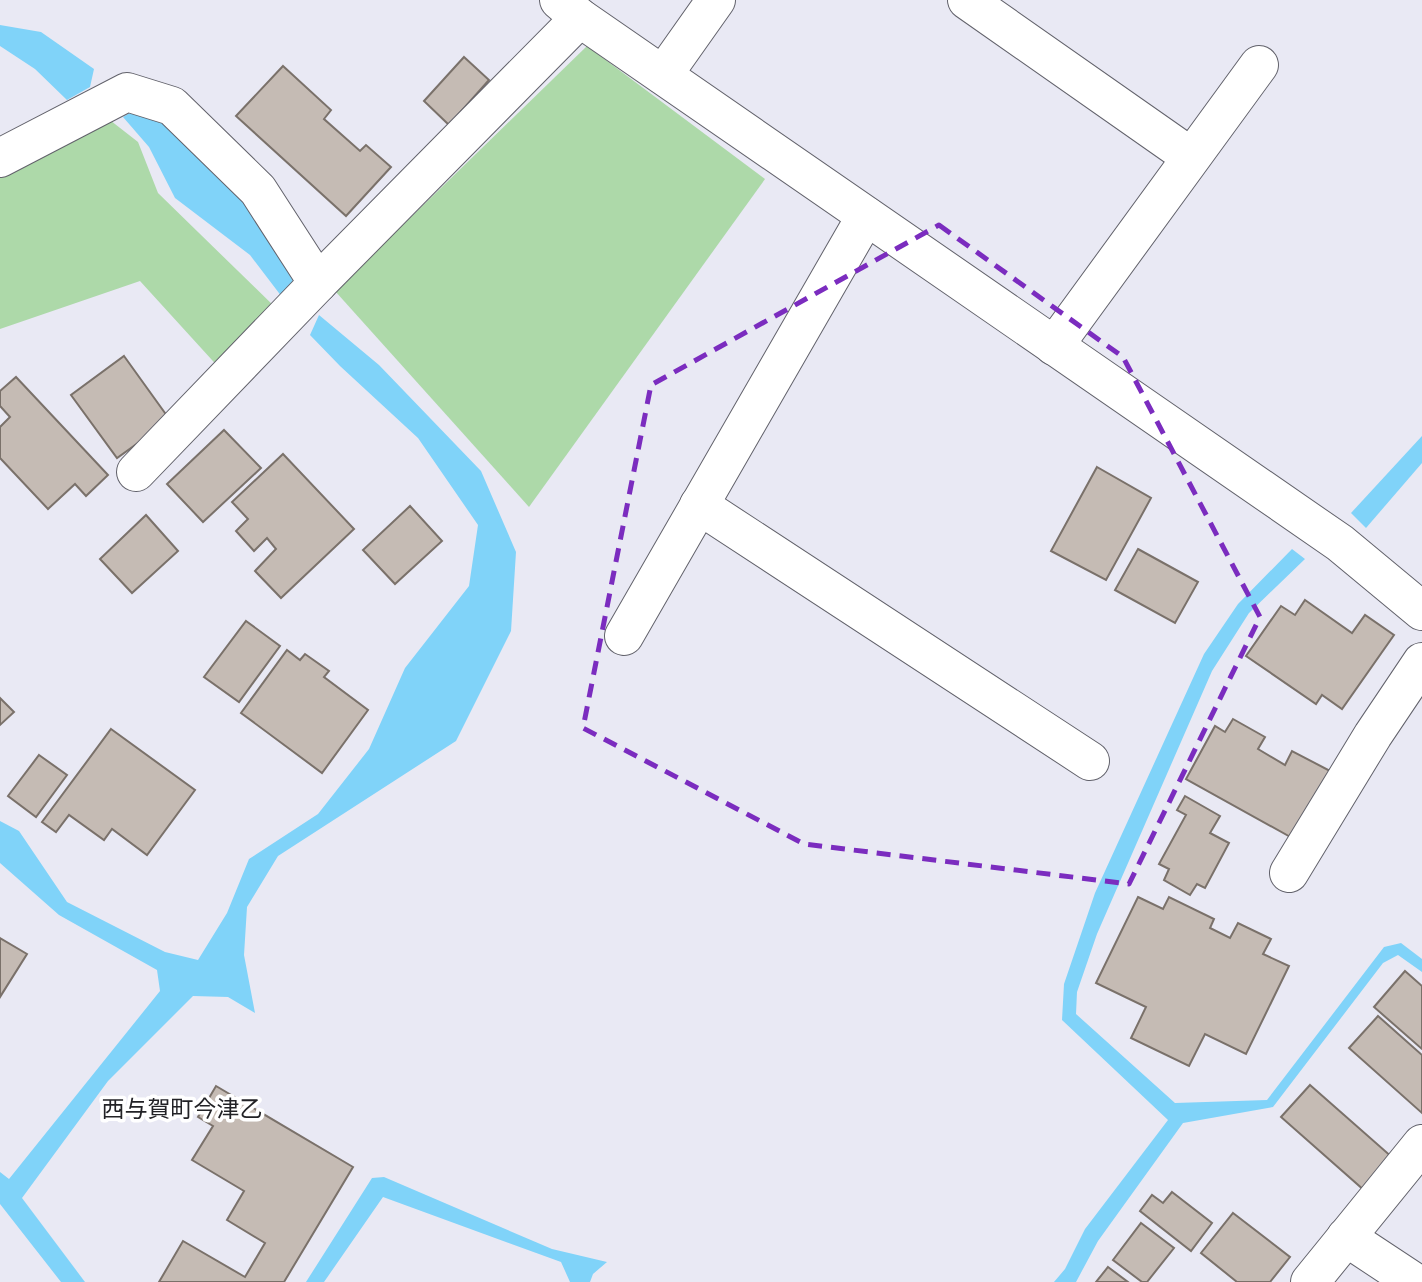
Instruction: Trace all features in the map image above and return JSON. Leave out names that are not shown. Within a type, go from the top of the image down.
[{"type":"street","points":[[663,75],[716,0]]},
{"type":"street","points":[[967,0],[1191,157]]},
{"type":"street","points":[[136,472],[318,283],[569,9],[1340,543],[1422,611]]},
{"type":"street","points":[[1054,345],[1259,65]]},
{"type":"street","points":[[0,158],[127,92],[172,106],[258,190],[318,283]]},
{"type":"street","points":[[624,636],[866,216]]},
{"type":"street","points":[[699,505],[1090,761]]},
{"type":"street","points":[[1289,873],[1373,735],[1422,662]]},
{"type":"street","points":[[1310,1282],[1422,1144]]},
{"type":"street","points":[[1346,1237],[1414,1282]]},
{"type":"highlighted area","points":[[939,225],[1123,357],[1260,617],[1129,884],[804,844],[583,728],[651,385]]},
{"type":"green space","points":[[587,46],[765,179],[529,507],[335,291]]},
{"type":"green space","points":[[106,117],[138,142],[158,193],[279,311],[222,371],[140,281],[0,329],[0,168]]},
{"type":"water","points":[[0,25],[41,32],[94,69],[90,87],[67,100],[35,69],[0,46]]},
{"type":"water","points":[[143,105],[270,224],[294,284],[282,297],[250,255],[175,198],[149,147],[123,117]]},
{"type":"water","points":[[319,315],[379,365],[481,471],[516,552],[511,631],[456,741],[278,856],[247,907],[244,955],[255,1013],[228,997],[193,996],[108,1081],[22,1198],[85,1282],[61,1282],[0,1204],[0,1172],[9,1179],[160,991],[157,970],[59,915],[0,863],[0,821],[19,831],[67,902],[165,952],[198,960],[227,913],[249,859],[318,814],[369,749],[405,668],[469,586],[478,525],[418,438],[310,335]]},
{"type":"water","points":[[1422,436],[1422,463],[1366,528],[1351,513]]},
{"type":"water","points":[[1292,549],[1305,559],[1249,613],[1212,671],[1097,934],[1077,992],[1076,1014],[1175,1103],[1267,1100],[1384,947],[1401,943],[1422,959],[1422,972],[1398,955],[1383,963],[1273,1107],[1183,1123],[1098,1241],[1076,1282],[1054,1282],[1065,1269],[1085,1229],[1168,1120],[1062,1020],[1064,984],[1095,893],[1204,654],[1238,604]]},
{"type":"water","points":[[384,1177],[552,1249],[607,1262],[593,1274],[590,1282],[570,1282],[561,1262],[383,1197],[324,1282],[306,1282],[372,1178]]},
{"type":"building","points":[[464,57],[489,80],[449,125],[424,101]]},
{"type":"building","points":[[283,66],[331,110],[324,119],[360,151],[366,145],[391,167],[346,216],[236,116]]},
{"type":"building","points":[[124,356],[170,420],[117,458],[71,395]]},
{"type":"building","points":[[16,377],[108,475],[86,496],[75,484],[48,509],[0,458],[0,427],[10,417],[0,406],[0,391]]},
{"type":"building","points":[[224,430],[261,468],[203,522],[167,484]]},
{"type":"building","points":[[283,454],[354,529],[281,598],[255,571],[276,549],[267,538],[254,551],[236,531],[248,519],[232,502]]},
{"type":"building","points":[[1097,467],[1151,498],[1106,580],[1051,551]]},
{"type":"building","points":[[410,506],[442,541],[395,584],[363,550]]},
{"type":"building","points":[[146,515],[178,551],[132,593],[100,559]]},
{"type":"building","points":[[1138,549],[1198,582],[1175,623],[1115,590]]},
{"type":"building","points":[[1305,600],[1352,633],[1365,615],[1394,635],[1342,709],[1322,695],[1316,704],[1246,656],[1281,606],[1295,615]]},
{"type":"building","points":[[246,621],[280,646],[239,702],[204,677]]},
{"type":"building","points":[[287,650],[300,660],[305,654],[329,671],[324,677],[368,710],[322,773],[241,713]]},
{"type":"building","points":[[0,698],[14,712],[0,725]]},
{"type":"building","points":[[1233,719],[1265,737],[1258,749],[1285,765],[1292,751],[1332,772],[1294,839],[1186,779],[1215,726],[1225,732]]},
{"type":"building","points":[[111,729],[195,790],[147,855],[112,829],[104,840],[69,815],[56,832],[42,822]]},
{"type":"building","points":[[39,755],[67,775],[36,817],[8,796]]},
{"type":"building","points":[[1185,796],[1220,816],[1210,833],[1229,843],[1205,888],[1197,884],[1190,895],[1164,880],[1169,869],[1159,864],[1186,815],[1177,810]]},
{"type":"building","points":[[1138,897],[1163,909],[1169,897],[1214,919],[1210,928],[1230,938],[1238,923],[1271,939],[1263,954],[1289,966],[1246,1054],[1205,1034],[1189,1066],[1131,1038],[1146,1007],[1096,983]]},
{"type":"building","points":[[0,938],[27,954],[0,997]]},
{"type":"building","points":[[1405,971],[1422,986],[1422,1049],[1374,1007]]},
{"type":"building","points":[[1378,1016],[1422,1055],[1422,1113],[1349,1048]]},
{"type":"building","points":[[1310,1085],[1393,1158],[1365,1191],[1281,1117]]},
{"type":"building","points":[[216,1086],[353,1167],[284,1282],[159,1282],[183,1241],[245,1277],[265,1243],[227,1220],[244,1191],[192,1160],[213,1126],[198,1117]]},
{"type":"building","points":[[1172,1192],[1212,1223],[1191,1251],[1140,1211],[1152,1195],[1163,1203]]},
{"type":"building","points":[[1233,1213],[1290,1257],[1270,1282],[1237,1282],[1201,1253]]},
{"type":"building","points":[[1141,1223],[1174,1248],[1147,1282],[1142,1282],[1113,1260]]},
{"type":"building","points":[[1108,1267],[1128,1282],[1096,1282]]},
{"type":"district","name":"西与賀町今津乙","points":[[182,1109]]}]
